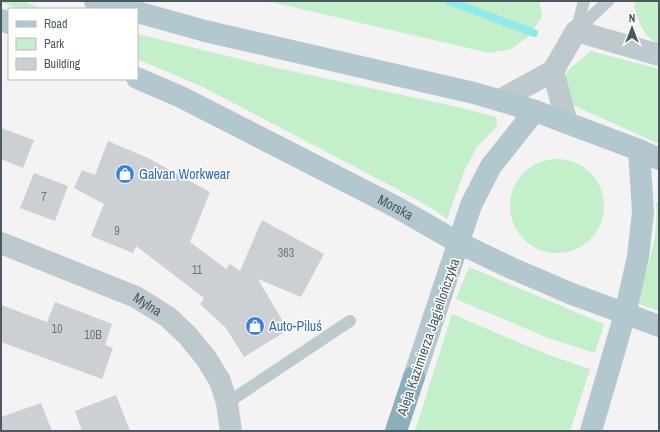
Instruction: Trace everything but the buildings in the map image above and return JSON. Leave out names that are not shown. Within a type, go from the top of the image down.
[{"type":"highway","name":"Aleja Kazimierza Jagiellończyka","points":[[396,431],[414,376]]},
{"type":"main road","points":[[96,1],[120,8]]},
{"type":"main road","points":[[138,12],[205,31],[500,100],[535,111],[659,159]]},
{"type":"main road","name":"Morska","points":[[138,78],[188,101],[398,208],[459,243],[509,267],[572,294],[659,326]]},
{"type":"main road","name":"Aleja Kazimierza Jagiellończyka","points":[[414,376],[471,205],[491,166],[535,111]]},
{"type":"main road","points":[[591,431],[625,314],[638,257],[643,212],[638,150]]},
{"type":"street","points":[[500,100],[553,71],[576,31],[659,55]]},
{"type":"street","points":[[553,71],[567,123]]},
{"type":"street","name":"Mylna","points":[[1,243],[136,297],[168,317],[187,335],[206,358],[220,381],[227,404],[231,431]]},
{"type":"lane","points":[[576,31],[584,1]]},
{"type":"lane","points":[[576,31],[608,1]]},
{"type":"lane","points":[[227,404],[350,321]]},
{"type":"green space","points":[[23,1],[40,8],[15,8],[1,2]]},
{"type":"green space","points":[[267,1],[539,1],[542,16],[529,36],[511,49],[489,53]]},
{"type":"green space","points":[[636,1],[659,1],[659,44],[649,37],[642,28],[634,6]]},
{"type":"green space","points":[[138,34],[268,66],[458,107],[496,117],[497,126],[477,147],[465,169],[447,219],[433,209],[395,188],[203,87],[138,59]]},
{"type":"green space","points":[[591,51],[659,69],[659,144],[573,105],[564,81],[567,71]]},
{"type":"green space","points":[[557,159],[575,163],[590,173],[600,188],[604,206],[600,224],[590,239],[575,249],[557,253],[539,249],[524,239],[514,224],[510,206],[514,188],[524,173],[539,163]]},
{"type":"green space","points":[[659,201],[659,311],[636,303],[648,266],[654,241],[657,216],[656,203]]},
{"type":"green space","points":[[469,267],[604,324],[595,353],[548,338],[456,299]]},
{"type":"green space","points":[[452,314],[546,354],[590,369],[570,431],[415,431]]},
{"type":"waterway","points":[[449,1],[534,33]]},
{"type":"place","name":"Galvan Workwear","points":[[125,174]]},
{"type":"place","name":"Auto-Piluś","points":[[255,326]]}]
